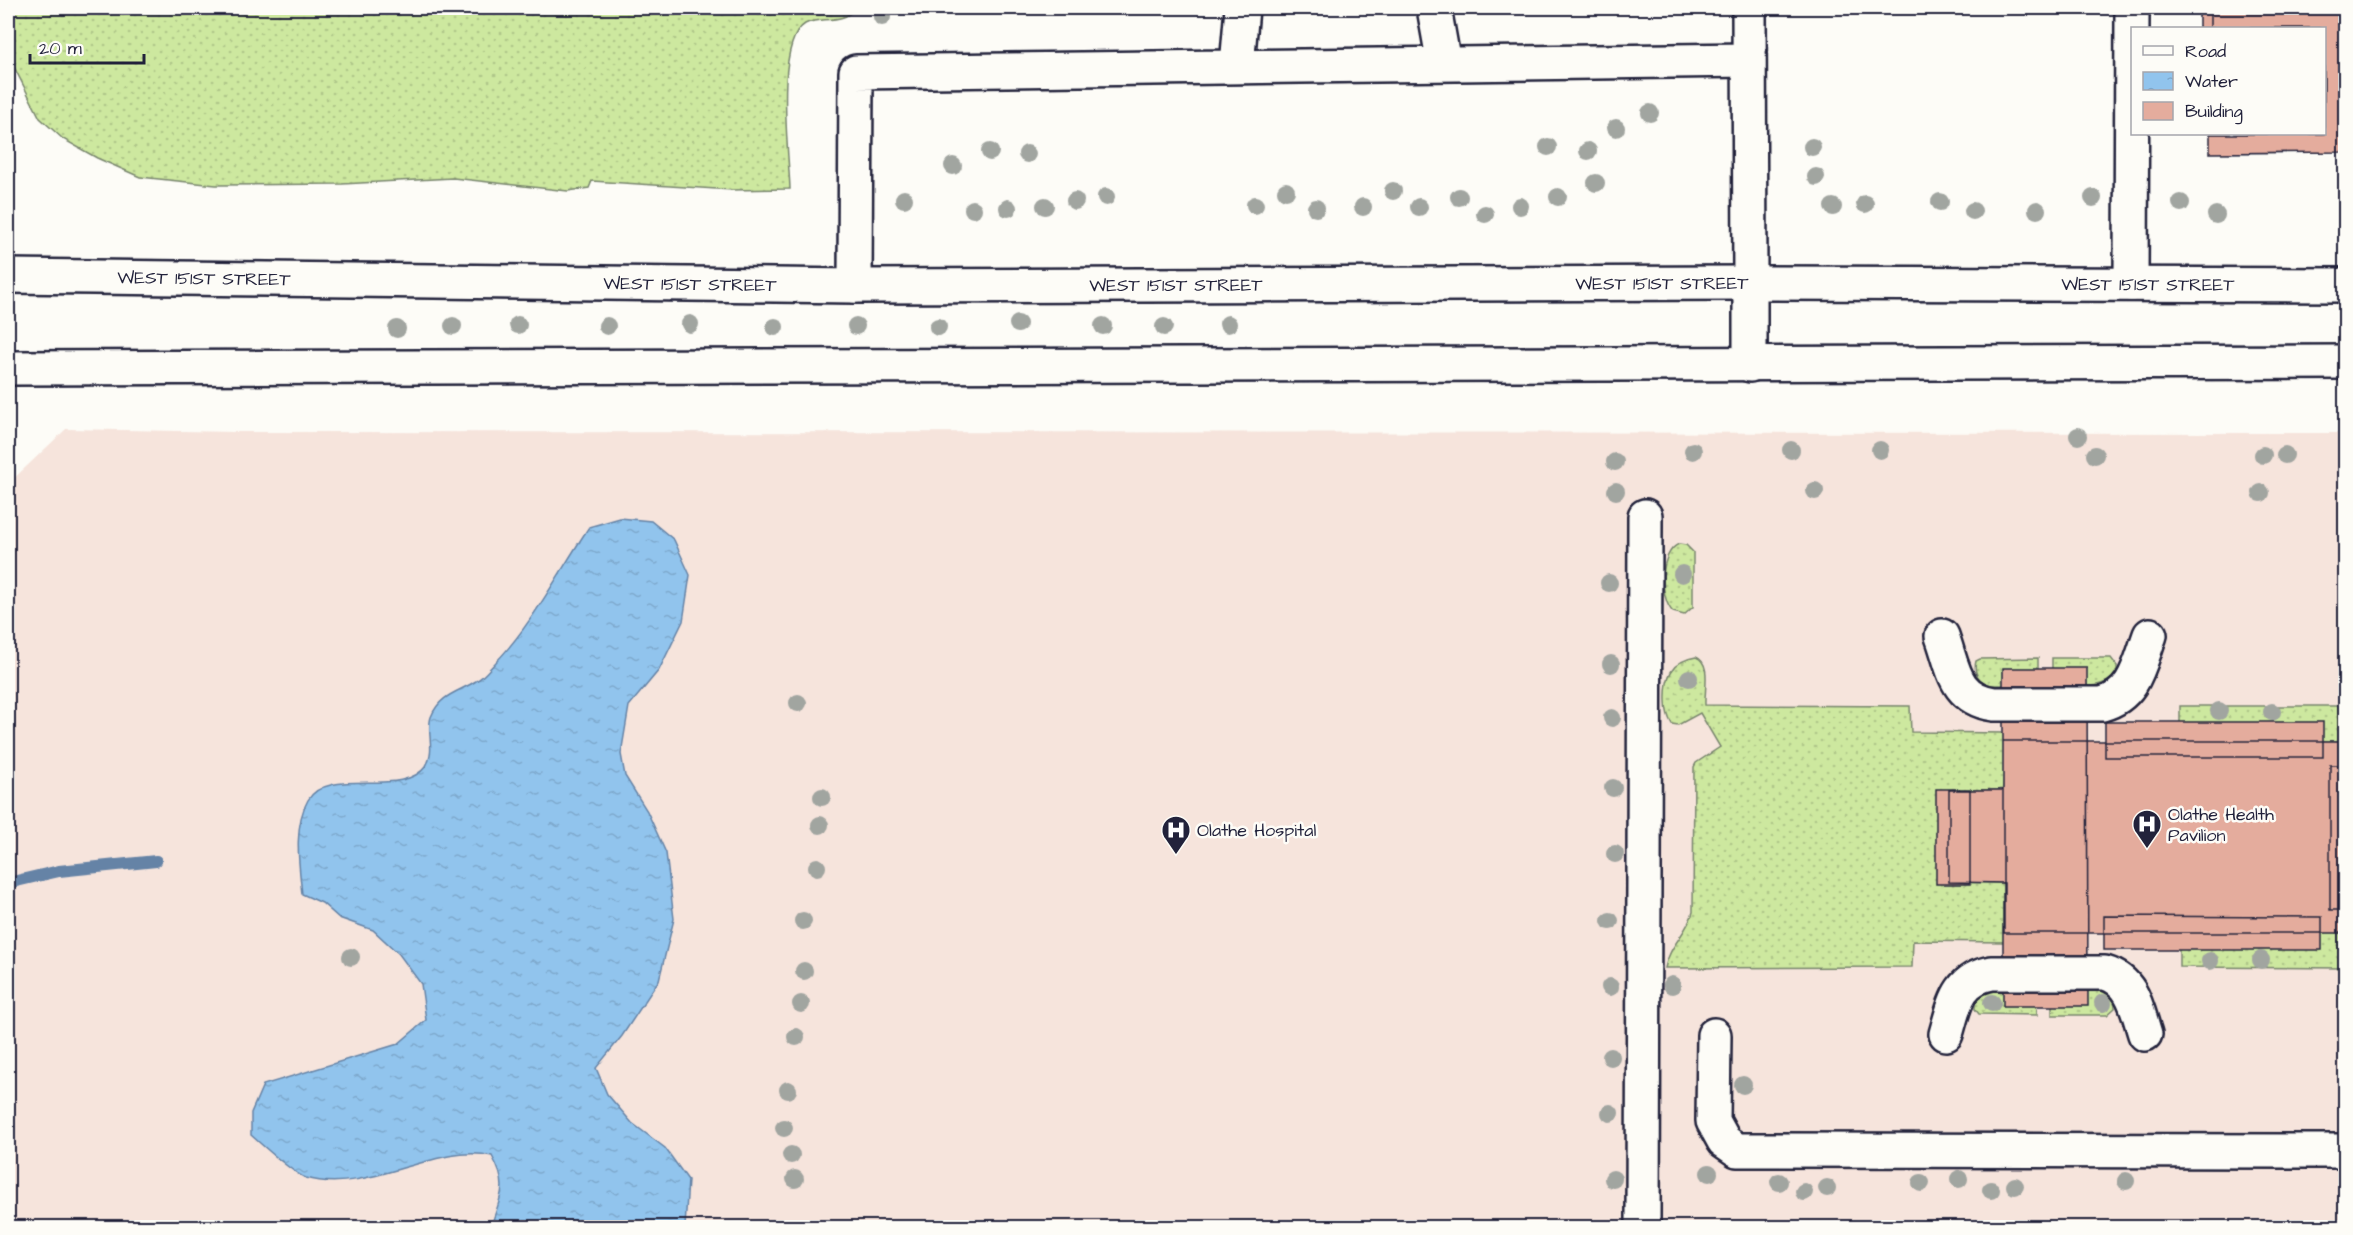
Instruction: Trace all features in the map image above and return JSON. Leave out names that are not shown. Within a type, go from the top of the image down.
[{"type":"main road","points":[[1237,66],[1242,8]]},
{"type":"main road","points":[[1434,8],[1444,64]]},
{"type":"main road","points":[[1749,8],[1750,365]]},
{"type":"main road","points":[[2132,8],[2132,27]]},
{"type":"main road","points":[[855,285],[856,72],[1749,60]]},
{"type":"main road","points":[[2131,284],[2132,135]]},
{"type":"main road","name":"WEST 151ST STREET","points":[[8,276],[855,285],[1750,283],[2346,285]]},
{"type":"main road","points":[[8,368],[2346,362]]},
{"type":"main road","points":[[1643,1227],[1645,516]]},
{"type":"main road","points":[[1942,636],[1959,683],[1966,695],[1978,702],[2102,704],[2117,700],[2130,687],[2150,635]]},
{"type":"main road","points":[[1946,1034],[1958,996],[1966,983],[1977,975],[2105,973],[2125,982],[2145,1034]]},
{"type":"main road","points":[[1713,1035],[1713,1121],[1724,1141],[1737,1150],[2346,1151]]},
{"type":"shaded area","name":"Olathe Hospital","points":[[66,429],[237,432],[2345,433],[2345,1227],[8,1228],[8,484]]},
{"type":"green space","points":[[8,8],[855,8],[845,17],[805,24],[795,35],[789,53],[786,75],[790,189],[732,190],[592,181],[589,188],[568,191],[453,178],[342,184],[216,185],[140,177],[97,158],[63,139],[40,118],[8,55]]},
{"type":"green space","points":[[1679,544],[1686,545],[1693,552],[1693,607],[1684,615],[1673,612],[1668,605],[1663,586],[1668,556]]},
{"type":"green space","points":[[1696,657],[1701,660],[1706,671],[1705,705],[1910,706],[1911,732],[2006,733],[2003,790],[1949,790],[1949,882],[2004,883],[2005,942],[1913,941],[1912,967],[1665,968],[1670,953],[1687,927],[1693,912],[1694,767],[1696,763],[1720,747],[1700,713],[1678,725],[1672,724],[1667,713],[1667,685],[1671,672],[1681,662]]},
{"type":"green space","points":[[2038,658],[2038,685],[1989,685],[1982,681],[1976,673],[1976,661],[1980,659]]},
{"type":"green space","points":[[2052,658],[2111,658],[2117,666],[2117,673],[2105,683],[2096,685],[2052,685]]},
{"type":"green space","points":[[2180,706],[2345,706],[2345,741],[2180,741]]},
{"type":"green space","points":[[2345,874],[2345,968],[2179,967],[2179,933]]},
{"type":"green space","points":[[1987,989],[2036,989],[2037,1015],[1979,1014],[1975,1009],[1975,1002]]},
{"type":"green space","points":[[2052,989],[2100,990],[2108,993],[2113,999],[2115,1008],[2107,1015],[2052,1015]]},
{"type":"water","points":[[620,518],[651,521],[674,540],[690,575],[683,621],[659,670],[629,706],[621,754],[625,776],[647,811],[666,853],[674,919],[659,980],[622,1036],[596,1068],[607,1094],[632,1123],[665,1148],[688,1180],[685,1227],[498,1227],[493,1220],[501,1195],[502,1181],[492,1156],[470,1154],[448,1156],[353,1180],[329,1182],[306,1178],[286,1165],[251,1135],[251,1113],[263,1085],[398,1044],[426,1020],[421,984],[399,954],[373,930],[339,918],[322,903],[302,894],[299,834],[303,810],[308,800],[318,790],[348,783],[400,780],[415,776],[426,766],[431,747],[431,717],[439,703],[450,694],[482,677],[509,648],[533,615],[589,527]]},
{"type":"building","points":[[2199,8],[2210,8],[2210,27],[2199,27]]},
{"type":"building","points":[[2210,8],[2346,8],[2346,152],[2210,153],[2210,135],[2326,135],[2326,27],[2210,27]]},
{"type":"building","points":[[2003,668],[2087,668],[2088,1006],[2003,1006]]},
{"type":"building","points":[[2105,722],[2323,722],[2323,757],[2105,757]]},
{"type":"building","name":"Olathe Health Pavilion","points":[[2003,741],[2345,741],[2345,933],[2004,933],[2004,883],[1949,882],[1949,790],[2003,790]]},
{"type":"building","points":[[2330,765],[2346,765],[2346,910],[2330,910]]},
{"type":"building","points":[[1936,789],[1970,789],[1970,884],[1936,884]]},
{"type":"building","points":[[2104,916],[2322,917],[2322,950],[2104,950]]},
{"type":"waterway","points":[[8,883],[59,871],[156,861]]},
{"type":"place","name":"Olathe Health Pavilion","points":[[2147,850]]},
{"type":"place","name":"Olathe Hospital","points":[[1176,856]]}]
